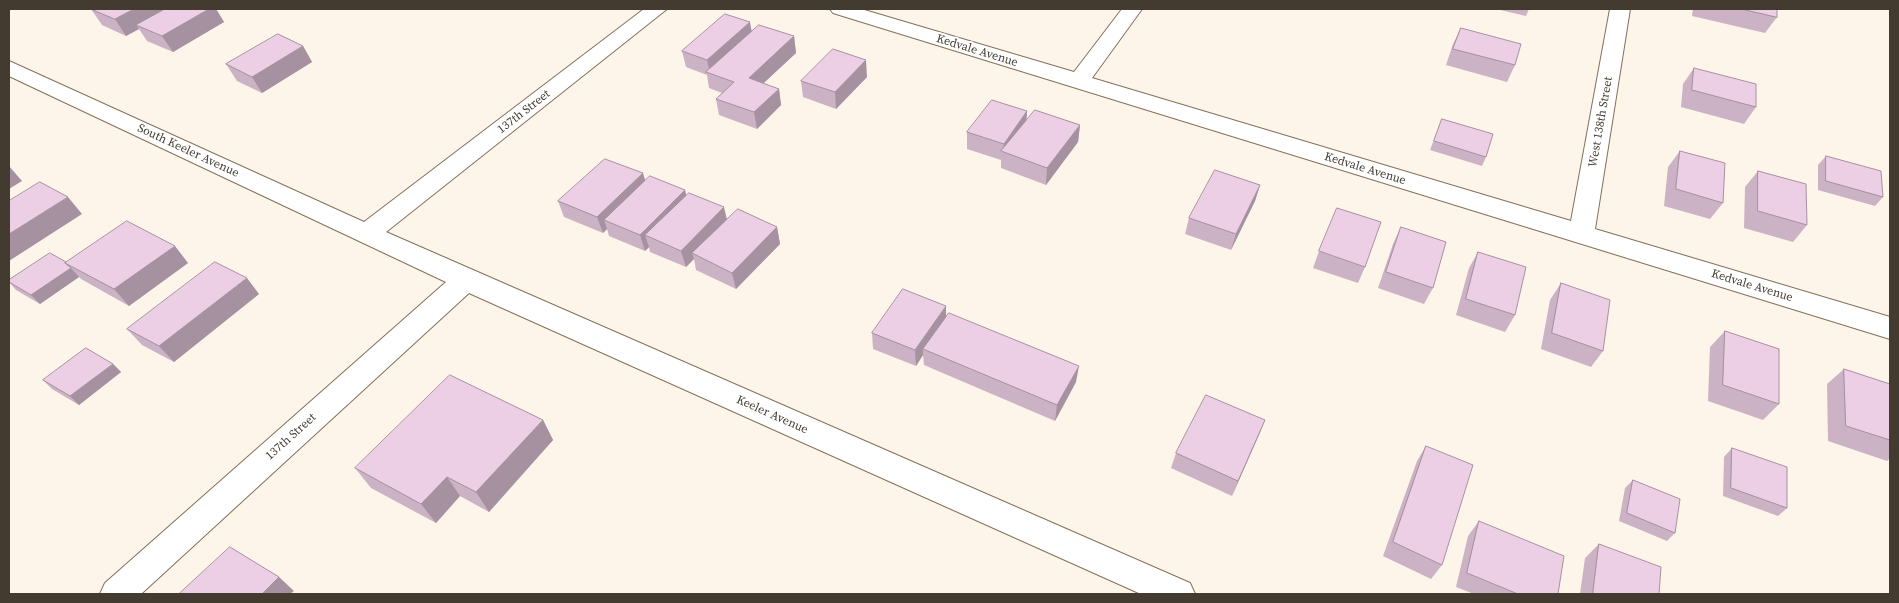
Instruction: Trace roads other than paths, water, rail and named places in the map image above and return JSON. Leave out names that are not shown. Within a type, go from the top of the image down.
[{"type":"street","name":"137th Street","points":[[368,233],[657,9]]},
{"type":"street","name":"Kedvale Avenue","points":[[840,9],[1890,328]]},
{"type":"street","points":[[1078,82],[1132,9]]},
{"type":"street","name":"West 138th Street","points":[[1581,235],[1620,9]]},
{"type":"street","name":"South Keeler Avenue","points":[[9,68],[368,233]]},
{"type":"street","name":"Keeler Avenue","points":[[368,233],[466,280],[1178,594]]},
{"type":"street","name":"137th Street","points":[[117,594],[466,280]]}]
